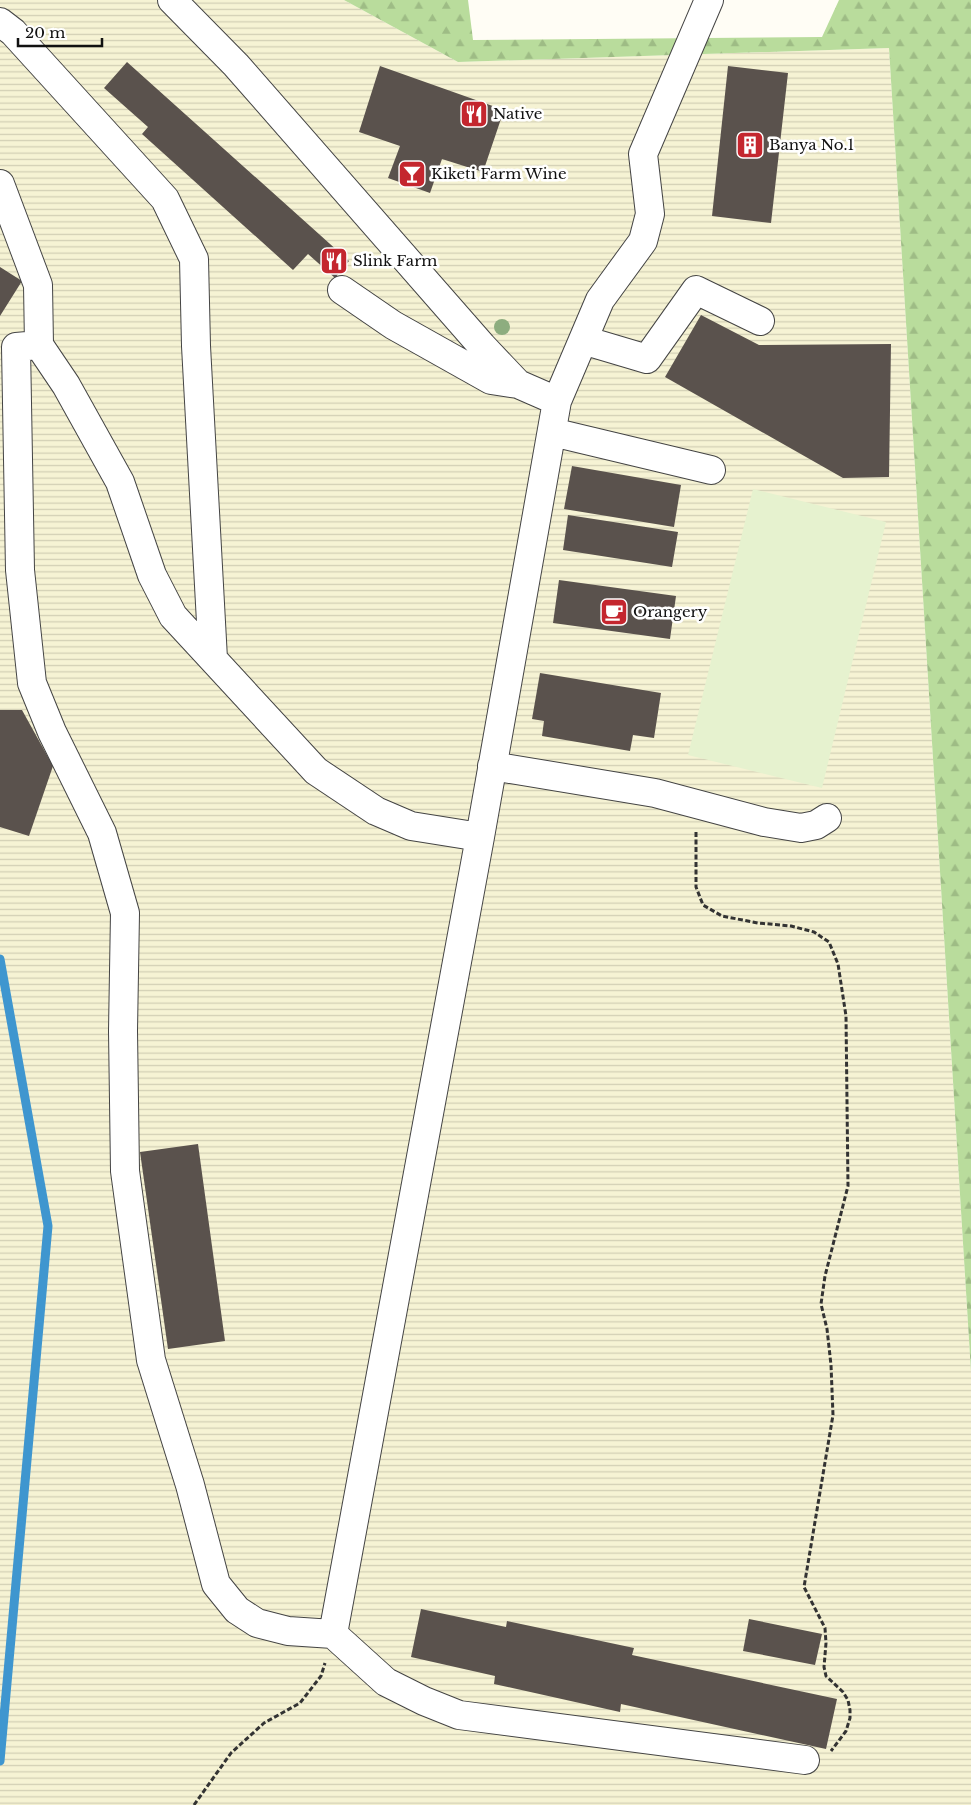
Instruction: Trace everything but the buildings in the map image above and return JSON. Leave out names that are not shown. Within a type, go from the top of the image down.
[{"type":"lane","points":[[172,0],[236,65],[482,346],[518,384]]},
{"type":"lane","points":[[333,1634],[480,837],[557,401],[600,300],[643,241],[650,214],[643,154],[709,0]]},
{"type":"lane","points":[[0,22],[13,32],[165,199],[194,258],[196,346],[213,659]]},
{"type":"lane","points":[[0,184],[38,285],[40,345],[66,385],[120,482],[152,575],[173,616],[316,771],[376,811],[411,826],[480,837]]},
{"type":"lane","points":[[342,290],[393,325],[491,380],[518,384],[557,401]]},
{"type":"lane","points":[[583,340],[647,358],[696,290],[760,321]]},
{"type":"lane","points":[[40,345],[16,347],[20,570],[32,683],[52,732],[102,833],[125,913],[123,1031],[125,1171],[151,1360],[190,1485],[216,1584],[237,1610],[257,1623],[288,1631],[333,1634],[386,1682],[460,1715],[805,1760]]},
{"type":"lane","points":[[552,432],[711,470]]},
{"type":"lane","points":[[492,766],[655,793],[764,822],[801,828],[816,825],[828,818]]},
{"type":"path","points":[[696,804],[696,887],[703,905],[722,916],[758,923],[791,926],[814,932],[829,942],[838,964],[846,1016],[848,1186],[825,1276],[822,1304],[831,1365],[833,1415],[804,1587],[825,1628],[824,1667],[826,1676],[843,1692],[848,1700],[850,1718],[846,1731],[830,1753],[805,1760]]},
{"type":"path","points":[[194,1805],[231,1753],[264,1723],[300,1703],[321,1676],[333,1634]]},
{"type":"shaded area","points":[[0,0],[344,0],[458,62],[889,48],[971,1372],[971,1805],[0,1805]]},
{"type":"green space","points":[[344,0],[468,0],[473,40],[822,37],[839,0],[971,0],[971,1372],[889,48],[458,62]]},
{"type":"green space","points":[[753,489],[886,522],[822,788],[688,755]]},
{"type":"waterway","points":[[0,959],[48,1226],[0,1761]]},
{"type":"place","name":"Native","points":[[474,114]]},
{"type":"place","name":"Banya No.1","points":[[750,145]]},
{"type":"place","name":"Kiketi Farm Wine","points":[[412,174]]},
{"type":"place","name":"Slink Farm","points":[[334,261]]},
{"type":"place","name":"Orangery","points":[[614,612]]}]
